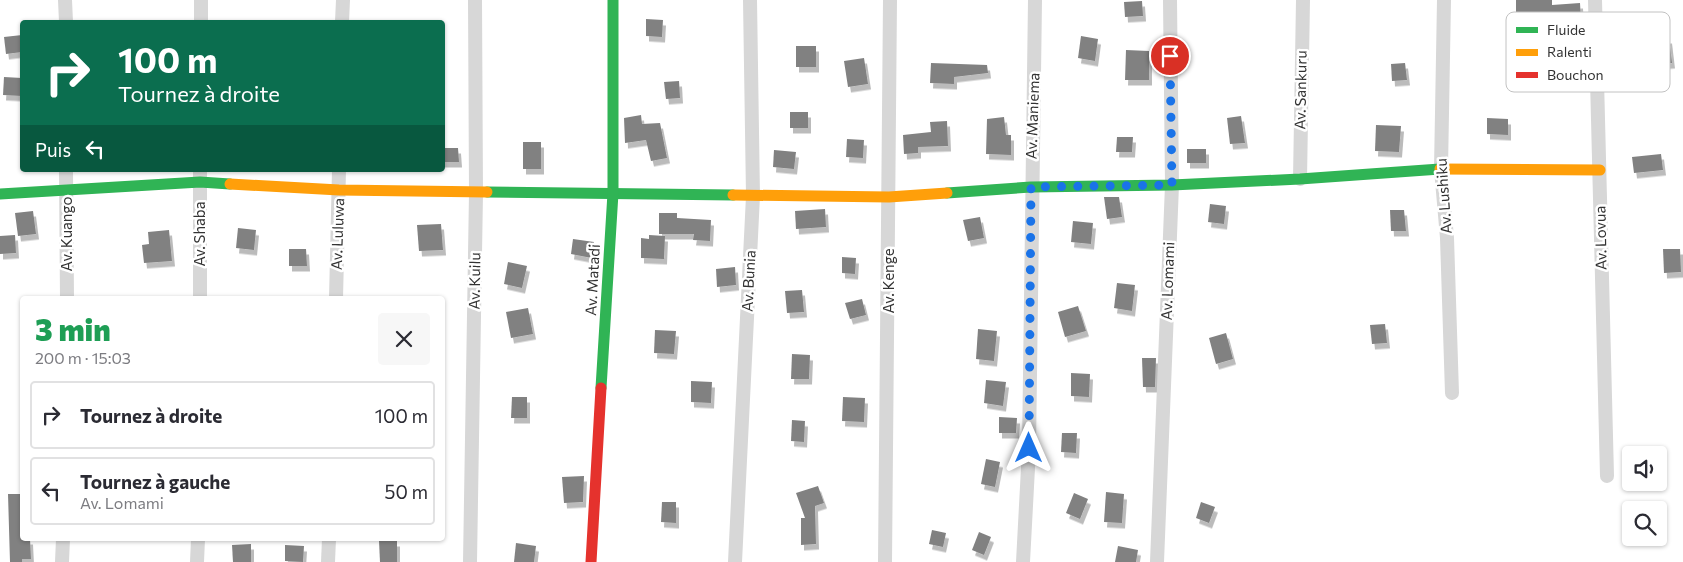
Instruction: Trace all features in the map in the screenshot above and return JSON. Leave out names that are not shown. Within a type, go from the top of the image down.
[{"type":"street","points":[[66,0],[66,20]]},
{"type":"street","points":[[201,0],[201,20]]},
{"type":"street","points":[[342,20],[343,0]]},
{"type":"street","name":"Av. Kuilu","points":[[470,562],[476,193],[475,0]]},
{"type":"street","name":"Av. Matadi","points":[[591,562],[613,193],[614,0]]},
{"type":"street","name":"Av. Bunia","points":[[736,562],[753,196],[750,0]]},
{"type":"street","name":"Av. Kenge","points":[[885,562],[890,0]]},
{"type":"street","name":"Av. Maniema","points":[[1024,562],[1029,448],[1035,0]]},
{"type":"street","name":"Av. Lomami","points":[[1157,562],[1172,185],[1170,0]]},
{"type":"street","name":"Av. Sankuru","points":[[1300,179],[1303,0]]},
{"type":"street","name":"Av. Lushiku","points":[[1444,0],[1441,170],[1447,238],[1452,393]]},
{"type":"street","name":"Av. Lovua","points":[[1598,92],[1607,476]]},
{"type":"street","points":[[0,194],[66,190],[200,176],[339,190],[889,197],[1031,187],[1172,185],[1441,170],[1600,170]]},
{"type":"street","name":"Av. Kuango","points":[[66,172],[67,296]]},
{"type":"street","name":"Av. Luluwa","points":[[336,296],[339,172]]},
{"type":"street","name":"Av. Shaba","points":[[200,176],[200,296]]},
{"type":"street","points":[[62,562],[63,541]]},
{"type":"street","points":[[197,562],[198,541]]},
{"type":"street","points":[[328,562],[329,541]]},
{"type":"building","points":[[1516,0],[1552,0],[1552,5],[1580,3],[1581,12],[1516,12]]},
{"type":"building","points":[[1142,1],[1143,16],[1125,17],[1124,2]]},
{"type":"building","points":[[646,19],[663,20],[662,37],[646,36]]},
{"type":"building","points":[[20,35],[20,52],[6,54],[4,37]]},
{"type":"building","points":[[1081,36],[1098,39],[1095,61],[1078,58]]},
{"type":"building","points":[[796,46],[816,46],[816,67],[796,67]]},
{"type":"building","points":[[1670,46],[1672,63],[1670,63]]},
{"type":"building","points":[[1126,50],[1149,51],[1149,80],[1125,80]]},
{"type":"building","points":[[864,58],[868,84],[848,87],[844,61]]},
{"type":"building","points":[[931,63],[987,65],[988,73],[954,77],[954,84],[930,83]]},
{"type":"building","points":[[1405,63],[1407,80],[1392,81],[1391,64]]},
{"type":"building","points":[[4,77],[20,78],[20,96],[3,95]]},
{"type":"building","points":[[679,81],[680,98],[666,99],[664,82]]},
{"type":"building","points":[[790,112],[808,112],[808,128],[790,128]]},
{"type":"building","points":[[641,115],[642,124],[660,123],[667,158],[651,161],[646,140],[625,143],[624,118]]},
{"type":"building","points":[[1241,116],[1245,143],[1230,144],[1227,118]]},
{"type":"building","points":[[1004,117],[1006,135],[1011,135],[1011,155],[986,154],[987,119]]},
{"type":"building","points":[[1487,118],[1508,119],[1508,135],[1487,134]]},
{"type":"building","points":[[947,121],[948,146],[918,147],[918,153],[904,154],[903,135],[931,132],[930,122]]},
{"type":"building","points":[[1376,125],[1401,126],[1399,152],[1375,151]]},
{"type":"building","points":[[1117,137],[1133,137],[1132,152],[1116,152]]},
{"type":"building","points":[[847,139],[864,140],[863,158],[846,157]]},
{"type":"building","points":[[523,142],[541,142],[541,169],[523,169]]},
{"type":"building","points":[[445,148],[458,148],[459,162],[445,162]]},
{"type":"building","points":[[1187,149],[1206,149],[1206,163],[1187,163]]},
{"type":"building","points":[[774,150],[796,152],[794,169],[773,167]]},
{"type":"building","points":[[1661,154],[1663,170],[1634,173],[1632,157]]},
{"type":"building","points":[[1104,197],[1119,197],[1122,217],[1107,219]]},
{"type":"building","points":[[1210,204],[1226,206],[1224,224],[1208,222]]},
{"type":"building","points":[[825,209],[826,227],[796,229],[795,211]]},
{"type":"building","points":[[1390,210],[1404,210],[1406,231],[1391,231]]},
{"type":"building","points":[[33,211],[36,234],[18,236],[15,213]]},
{"type":"building","points":[[659,213],[677,213],[677,218],[711,220],[710,241],[693,240],[694,234],[659,234]]},
{"type":"building","points":[[980,217],[984,238],[968,241],[963,220]]},
{"type":"building","points":[[1073,221],[1093,223],[1091,244],[1071,242]]},
{"type":"building","points":[[441,224],[443,250],[419,251],[417,225]]},
{"type":"building","points":[[238,228],[256,230],[254,250],[236,248]]},
{"type":"building","points":[[169,230],[172,261],[144,263],[142,245],[149,244],[148,232]]},
{"type":"building","points":[[15,235],[16,253],[0,254],[0,236]]},
{"type":"building","points":[[649,235],[665,236],[664,259],[641,258],[641,238],[649,239]]},
{"type":"building","points":[[573,239],[594,242],[592,258],[571,254]]},
{"type":"building","points":[[289,249],[306,249],[307,266],[289,266]]},
{"type":"building","points":[[1663,249],[1680,249],[1681,272],[1664,273]]},
{"type":"building","points":[[842,257],[856,258],[855,274],[842,273]]},
{"type":"building","points":[[508,262],[527,266],[522,288],[504,284]]},
{"type":"building","points":[[735,267],[736,285],[717,287],[716,269]]},
{"type":"building","points":[[1117,283],[1135,285],[1132,311],[1114,308]]},
{"type":"building","points":[[802,290],[804,312],[787,313],[785,291]]},
{"type":"building","points":[[862,299],[866,315],[850,319],[845,303]]},
{"type":"building","points":[[1078,306],[1086,331],[1065,337],[1058,312]]},
{"type":"building","points":[[528,308],[533,334],[511,338],[506,312]]},
{"type":"building","points":[[1385,324],[1387,343],[1372,344],[1370,325]]},
{"type":"building","points":[[978,329],[997,331],[994,361],[976,359]]},
{"type":"building","points":[[655,330],[676,331],[674,354],[654,353]]},
{"type":"building","points":[[1226,333],[1233,359],[1216,364],[1209,338]]},
{"type":"building","points":[[792,354],[810,355],[809,379],[791,379]]},
{"type":"building","points":[[1142,358],[1156,358],[1155,387],[1143,387]]},
{"type":"building","points":[[1071,373],[1090,374],[1089,397],[1071,396]]},
{"type":"building","points":[[986,380],[1006,382],[1003,406],[984,403]]},
{"type":"building","points":[[691,381],[712,382],[711,403],[691,402]]},
{"type":"building","points":[[512,397],[527,397],[527,418],[511,418]]},
{"type":"building","points":[[843,397],[865,398],[864,422],[842,421]]},
{"type":"building","points":[[999,417],[1017,418],[1016,433],[999,433]]},
{"type":"building","points":[[792,420],[805,421],[804,442],[791,441]]},
{"type":"building","points":[[1062,433],[1077,433],[1076,453],[1061,452]]},
{"type":"building","points":[[986,459],[1000,462],[995,487],[981,484]]},
{"type":"building","points":[[584,476],[583,502],[564,503],[562,477]]},
{"type":"building","points":[[818,486],[824,503],[815,506],[816,544],[801,545],[801,518],[805,518],[796,493]]},
{"type":"building","points":[[1106,492],[1124,494],[1122,523],[1104,522]]},
{"type":"building","points":[[1074,493],[1088,499],[1080,519],[1066,513]]},
{"type":"building","points":[[8,494],[20,494],[20,541],[30,541],[31,559],[22,559],[22,562],[10,562]]},
{"type":"building","points":[[662,502],[676,502],[676,523],[661,522]]},
{"type":"building","points":[[1201,502],[1215,507],[1209,523],[1196,518]]},
{"type":"building","points":[[932,530],[946,533],[943,547],[929,544]]},
{"type":"building","points":[[979,532],[991,537],[984,555],[972,550]]},
{"type":"building","points":[[379,541],[397,541],[397,562],[380,562]]},
{"type":"building","points":[[516,543],[536,546],[534,562],[514,562]]},
{"type":"building","points":[[251,544],[251,562],[233,562],[232,545]]},
{"type":"building","points":[[285,545],[304,546],[303,562],[285,561]]},
{"type":"building","points":[[1118,546],[1138,550],[1136,562],[1115,562]]},
{"type":"traffic: fast","points":[[601,388],[613,193],[613,0]]},
{"type":"traffic: fast","points":[[947,193],[1031,187],[1172,185],[1300,179],[1440,169]]},
{"type":"traffic: fast","points":[[0,194],[200,182],[230,184]]},
{"type":"traffic: fast","points":[[487,192],[733,195]]},
{"type":"traffic: slow","points":[[1440,169],[1600,170]]},
{"type":"traffic: slow","points":[[230,184],[339,190],[487,192]]},
{"type":"traffic: slow","points":[[733,195],[889,197],[947,193]]},
{"type":"traffic: jam","points":[[591,562],[601,388]]},
{"type":"route","points":[[1029,448],[1031,187],[1172,185],[1170,56]]}]
